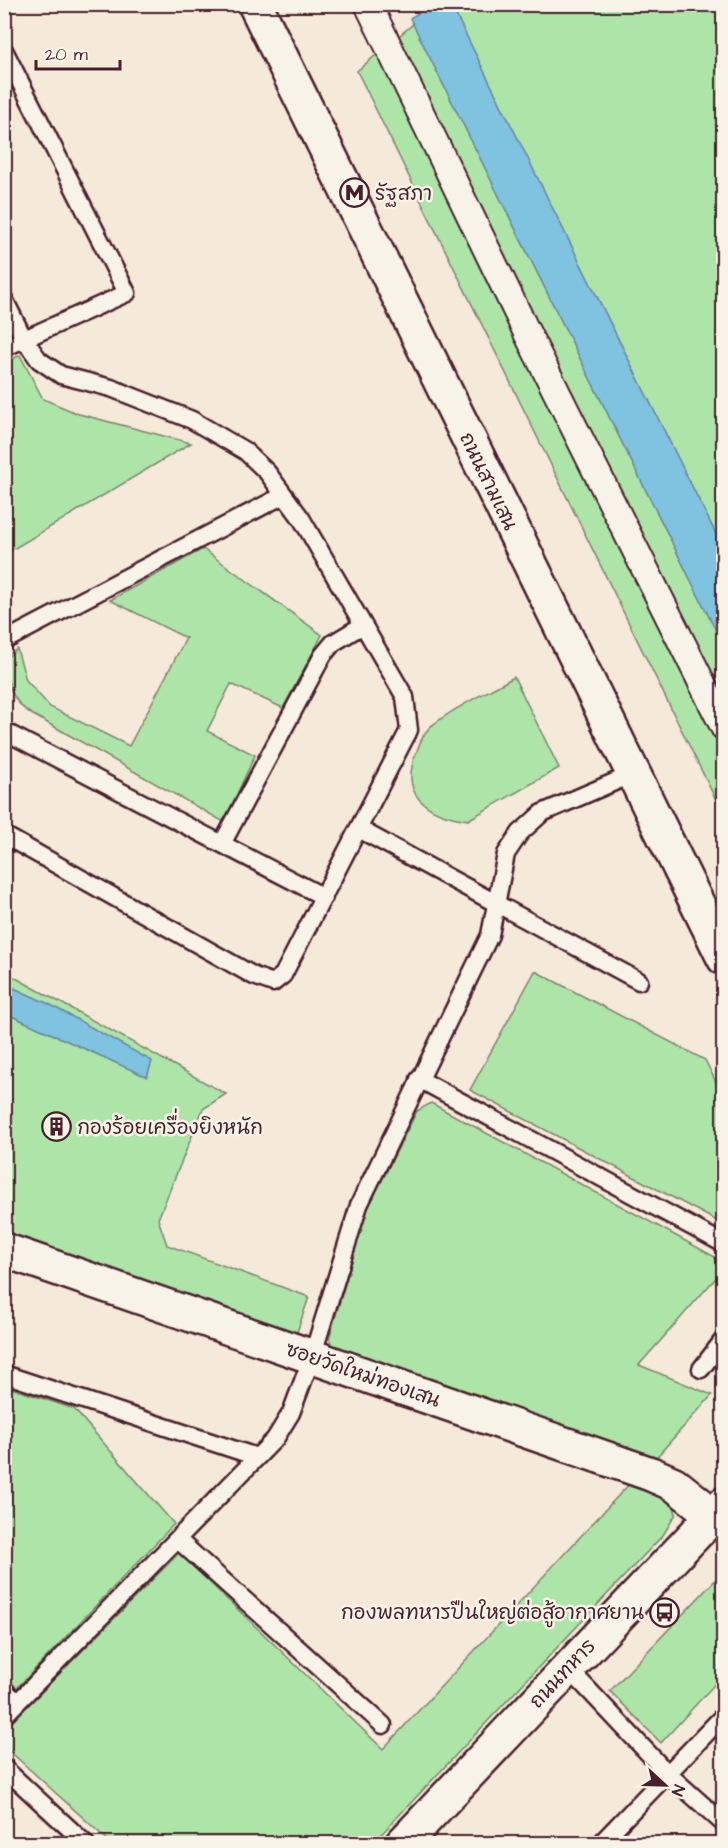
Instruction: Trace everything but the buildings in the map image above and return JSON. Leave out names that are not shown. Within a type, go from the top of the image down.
[{"type":"main road","name":"ถนนสามเสน","points":[[255,4],[723,958]]},
{"type":"main road","name":"ซอยวัดใหม่ทองเสน","points":[[4,1250],[651,1474],[674,1484],[718,1510]]},
{"type":"main road","name":"ถนนทหาร","points":[[402,1844],[718,1510]]},
{"type":"street","points":[[368,4],[723,727]]},
{"type":"lane","points":[[4,50],[127,293],[4,348]]},
{"type":"lane","points":[[4,299],[24,339],[39,360],[61,375],[111,388],[192,420],[245,451],[267,472],[301,518],[405,697],[410,730],[283,975],[273,983],[254,976],[4,835]]},
{"type":"lane","points":[[4,641],[284,495]]},
{"type":"lane","points":[[222,844],[323,655],[333,643],[363,624]]},
{"type":"lane","points":[[4,731],[324,897]]},
{"type":"lane","points":[[4,1716],[275,1439],[291,1413],[312,1357],[359,1205],[490,934],[506,854],[520,833],[542,813],[633,774]]},
{"type":"lane","points":[[359,829],[639,981]]},
{"type":"lane","points":[[419,1079],[723,1244]]},
{"type":"lane","points":[[701,1369],[723,1339]]},
{"type":"lane","points":[[4,1374],[257,1457]]},
{"type":"lane","points":[[177,1539],[383,1725]]},
{"type":"lane","points":[[567,1667],[666,1772],[723,1824]]},
{"type":"lane","points":[[4,1690],[17,1702]]},
{"type":"lane","points":[[600,1844],[666,1772],[723,1715]]},
{"type":"lane","points":[[4,1768],[86,1844]]},
{"type":"green space","points":[[436,5],[723,5],[724,796],[717,802],[357,71]]},
{"type":"green space","points":[[20,355],[43,399],[79,414],[191,443],[5,554],[5,363]]},
{"type":"green space","points":[[203,549],[322,635],[283,708],[231,684],[207,731],[255,755],[224,822],[28,712],[13,695],[5,659],[17,649],[26,680],[50,707],[129,746],[186,638],[110,600]]},
{"type":"green space","points":[[514,677],[559,768],[468,820],[440,813],[428,807],[414,791],[411,780],[412,766],[426,732],[453,711]]},
{"type":"green space","points":[[535,971],[705,1060],[723,1096],[723,1233],[717,1230],[719,1222],[470,1090]]},
{"type":"green space","points":[[5,972],[226,1094],[203,1109],[158,1219],[167,1245],[309,1297],[296,1335],[5,1235]]},
{"type":"green space","points":[[431,1103],[715,1257],[723,1270],[639,1365],[712,1395],[652,1462],[334,1348],[329,1339],[366,1212],[417,1111]]},
{"type":"green space","points":[[5,1386],[74,1409],[174,1524],[17,1688],[4,1675]]},
{"type":"green space","points":[[632,1481],[673,1503],[676,1514],[663,1535],[373,1843],[111,1843],[5,1747],[4,1730],[179,1553],[383,1749]]},
{"type":"green space","points":[[723,1572],[723,1675],[661,1743],[610,1691]]},
{"type":"water","points":[[433,4],[451,5],[723,548],[723,645],[410,18]]},
{"type":"water","points":[[5,984],[49,1004],[152,1061],[147,1077],[5,1013]]},
{"type":"place","name":"รัฐสภา","points":[[354,193]]},
{"type":"place","name":"กองร้อยเครื่องยิงหนัก","points":[[56,1127]]},
{"type":"place","name":"กองพลทหารปืนใหญ่ต่อสู้อากาศยาน","points":[[665,1612]]}]
